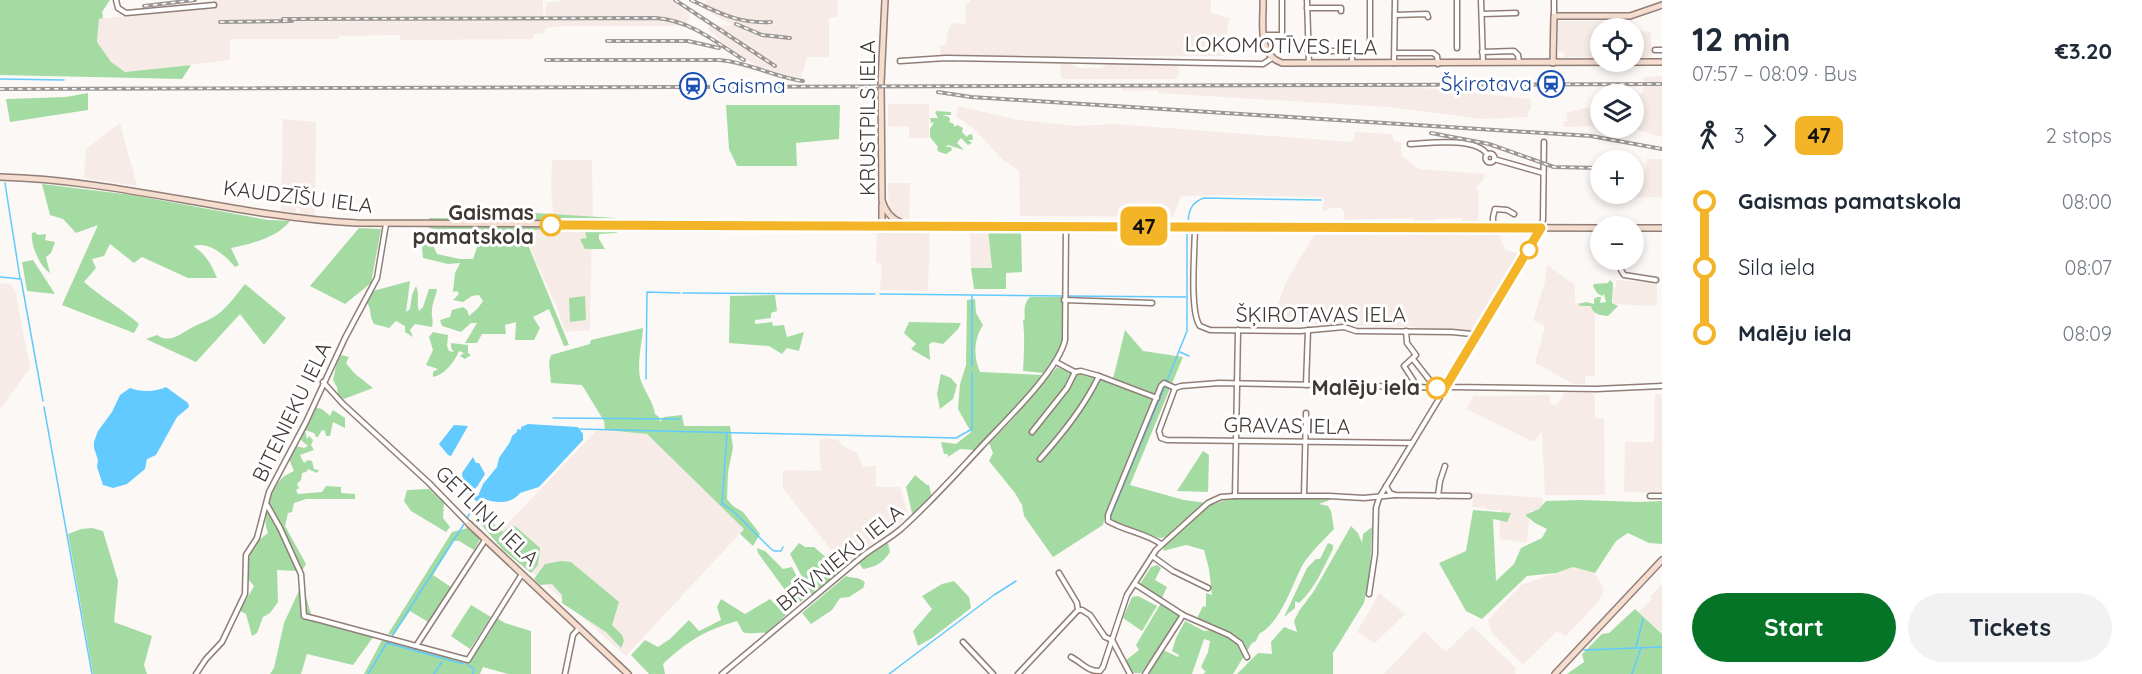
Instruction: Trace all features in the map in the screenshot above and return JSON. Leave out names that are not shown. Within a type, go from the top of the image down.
[{"type":"street","points":[[116,0],[118,8],[126,13],[214,5]]},
{"type":"street","name":"KRUSTPILS IELA","points":[[885,0],[881,85],[882,200],[890,216],[907,225]]},
{"type":"street","points":[[1263,0],[1266,50],[1272,58]]},
{"type":"street","points":[[1264,35],[1282,35],[1282,0]]},
{"type":"street","points":[[1307,0],[1309,64]]},
{"type":"street","points":[[1370,0],[1370,48]]},
{"type":"street","points":[[1394,63],[1395,0]]},
{"type":"street","points":[[1457,0],[1458,47]]},
{"type":"street","points":[[1481,0],[1483,63]]},
{"type":"street","points":[[1553,63],[1554,0]]},
{"type":"street","points":[[1554,16],[1630,16],[1660,4]]},
{"type":"street","points":[[1307,8],[1341,8],[1341,11]]},
{"type":"street","points":[[1482,14],[1516,13]]},
{"type":"street","points":[[1395,15],[1427,14],[1428,17]]},
{"type":"street","points":[[1655,50],[1662,50]]},
{"type":"street","points":[[1308,51],[1348,51],[1352,55],[1352,64]]},
{"type":"street","points":[[1482,52],[1514,51],[1518,55],[1519,63]]},
{"type":"street","points":[[1395,53],[1433,52],[1437,56],[1438,64]]},
{"type":"street","name":"LOKOMOTĪVES IELA","points":[[900,62],[946,58],[1263,64],[1272,58],[1282,63],[1309,64],[1662,62]]},
{"type":"street","points":[[1369,594],[1375,554],[1376,508],[1379,498],[1541,228],[1544,142]]},
{"type":"street","points":[[1410,144],[1455,143],[1476,146],[1484,149],[1487,154],[1493,155],[1494,159],[1543,172]]},
{"type":"street","name":"KAUDZĪŠU IELA","points":[[0,177],[103,187],[315,220],[386,224],[882,225]]},
{"type":"street","points":[[882,200],[882,225]]},
{"type":"street","points":[[1493,227],[1495,209],[1507,210],[1514,214]]},
{"type":"street","name":"BITENIEKU IELA","points":[[196,674],[222,642],[245,594],[246,555],[257,538],[269,492],[377,278],[386,224]]},
{"type":"street","name":"KRUSTPILS IELA","points":[[882,225],[1590,228]]},
{"type":"street","points":[[1066,226],[1065,340],[1064,348],[1056,362],[1075,372],[1081,371],[1099,376],[1156,398]]},
{"type":"street","name":"ŠĶIROTAVAS IELA","points":[[1195,226],[1193,269],[1196,318],[1200,326],[1210,330],[1308,330],[1344,327],[1367,332],[1406,331],[1471,334],[1476,337]]},
{"type":"street","points":[[1644,228],[1662,228]]},
{"type":"street","points":[[1621,270],[1624,275],[1656,280]]},
{"type":"street","points":[[1064,300],[1152,303]]},
{"type":"street","points":[[1235,496],[1238,330]]},
{"type":"street","points":[[1306,385],[1308,330]]},
{"type":"street","points":[[1406,331],[1407,342],[1416,355],[1404,366],[1417,387]]},
{"type":"street","points":[[1413,358],[1431,382]]},
{"type":"street","name":"BRĪVNIEKU IELA","points":[[722,674],[864,555],[900,530],[941,491],[1021,405],[1056,362]]},
{"type":"street","points":[[1032,432],[1067,388],[1075,372]]},
{"type":"street","points":[[1040,459],[1072,421],[1099,376]]},
{"type":"street","name":"GETLIŅU IELA","points":[[323,382],[343,404],[439,492],[485,540],[628,674]]},
{"type":"street","points":[[1161,544],[1153,538],[1115,525],[1108,521],[1108,515],[1164,383],[1175,388],[1206,384],[1237,384],[1417,387],[1437,388],[1443,391]]},
{"type":"street","points":[[1446,385],[1450,387],[1557,390],[1662,386]]},
{"type":"street","name":"GRAVAS IELA","points":[[1175,388],[1158,431],[1161,438],[1167,440],[1412,443]]},
{"type":"street","points":[[1304,496],[1306,413]]},
{"type":"street","points":[[1438,496],[1445,466]]},
{"type":"street","points":[[1386,486],[1390,493],[1395,495]]},
{"type":"street","points":[[1071,657],[1095,672],[1100,671],[1127,595],[1161,544],[1208,502],[1221,497],[1235,496],[1379,498],[1395,495],[1470,496]]},
{"type":"street","points":[[1650,496],[1662,496]]},
{"type":"street","points":[[266,505],[301,574],[304,616],[468,660],[522,574]]},
{"type":"street","points":[[416,646],[485,540]]},
{"type":"street","points":[[1152,556],[1173,571],[1208,588]]},
{"type":"street","points":[[1555,674],[1662,560]]},
{"type":"street","points":[[1059,573],[1077,603],[1078,610]]},
{"type":"street","points":[[1135,584],[1183,615],[1229,635],[1240,643],[1246,657]]},
{"type":"street","points":[[1078,610],[1090,615],[1105,637],[1112,640],[1130,674]]},
{"type":"street","points":[[1018,674],[1078,610]]},
{"type":"street","points":[[1144,674],[1183,615]]},
{"type":"street","points":[[566,674],[573,635],[579,628]]},
{"type":"street","points":[[963,642],[993,674]]},
{"type":"shaded area","points":[[213,0],[543,0],[543,15],[545,16],[547,2],[559,2],[559,0],[671,0],[690,15],[686,26],[565,26],[547,28],[543,33],[534,34],[533,39],[401,40],[399,35],[339,36],[338,39],[230,39],[230,60],[125,72],[111,62],[97,42],[99,19],[213,6]]},
{"type":"shaded area","points":[[706,0],[837,0],[838,16],[829,18],[829,57],[807,57],[801,78],[760,68],[730,49],[708,29],[710,26],[715,29],[717,26],[732,25],[705,10]]},
{"type":"shaded area","points":[[970,0],[1211,0],[1211,13],[1229,18],[1224,56],[941,57],[940,45],[946,45],[951,25],[965,24],[966,3]]},
{"type":"shaded area","points":[[1561,21],[1590,21],[1590,57],[1564,57],[1564,52],[1558,51],[1558,24]]},
{"type":"shaded area","points":[[1644,32],[1651,32],[1651,57],[1644,57]]},
{"type":"shaded area","points":[[1060,63],[1071,63],[1077,68],[1103,68],[1107,64],[1175,63],[1180,71],[1176,79],[1061,79]]},
{"type":"shaded area","points":[[1662,76],[1662,137],[1644,132],[1644,77]]},
{"type":"shaded area","points":[[1414,87],[1531,99],[1531,110],[1529,110],[1528,117],[1483,119],[1389,107],[1158,93],[1158,90],[1122,91],[1122,88]]},
{"type":"shaded area","points":[[888,104],[929,104],[929,138],[909,138],[909,127],[888,126]]},
{"type":"shaded area","points":[[958,106],[1018,120],[1078,126],[1115,124],[1352,142],[1356,132],[1392,134],[1394,141],[1401,142],[1402,156],[1419,169],[1485,174],[1484,179],[1475,188],[1479,190],[1478,222],[1462,222],[1462,218],[1434,219],[1433,223],[1415,222],[1413,218],[1344,220],[1344,211],[1341,208],[1330,208],[1324,211],[1322,209],[1324,200],[1322,197],[1230,195],[1181,196],[1173,217],[1020,216],[1019,170],[1004,161],[973,128],[956,116]]},
{"type":"shaded area","points":[[1590,107],[1590,126],[1564,127],[1563,122],[1568,121],[1566,113]]},
{"type":"shaded area","points":[[283,119],[316,122],[315,216],[300,214],[300,208],[296,208],[296,213],[281,211]]},
{"type":"shaded area","points":[[120,123],[137,186],[84,178],[86,149]]},
{"type":"shaded area","points":[[1647,159],[1662,159],[1662,197],[1644,198]]},
{"type":"shaded area","points":[[552,160],[592,160],[593,220],[554,220],[551,192]]},
{"type":"shaded area","points":[[888,183],[910,183],[909,220],[897,217],[889,210]]},
{"type":"shaded area","name":"Gaismas pamatskola","points":[[522,229],[592,229],[590,330],[565,332]]},
{"type":"shaded area","points":[[877,229],[930,230],[928,291],[880,290],[882,265],[876,262]]},
{"type":"shaded area","points":[[988,230],[992,269],[971,268],[970,231]]},
{"type":"shaded area","points":[[1499,234],[1505,250],[1523,254],[1475,332],[1406,327],[1278,323],[1277,308],[1286,282],[1314,235]]},
{"type":"shaded area","points":[[1547,265],[1575,285],[1575,303],[1590,303],[1595,310],[1595,376],[1585,376],[1585,384],[1574,384],[1535,363],[1545,326],[1533,320],[1545,281]]},
{"type":"shaded area","points":[[1616,280],[1657,283],[1657,303],[1654,306],[1613,304],[1613,288],[1616,287]]},
{"type":"shaded area","points":[[0,283],[10,284],[15,290],[30,368],[0,409]]},
{"type":"shaded area","points":[[1564,393],[1595,395],[1595,418],[1604,419],[1605,495],[1545,495],[1542,431],[1534,442],[1466,409],[1474,395],[1550,395],[1550,403],[1556,406]]},
{"type":"shaded area","points":[[1655,394],[1662,394],[1662,493],[1624,492],[1625,442],[1654,442]]},
{"type":"shaded area","points":[[597,430],[647,434],[744,529],[626,656],[494,538]]},
{"type":"shaded area","points":[[826,438],[838,440],[842,445],[857,453],[863,467],[876,465],[876,487],[900,487],[908,515],[845,568],[783,488],[783,470],[821,471],[819,443]]},
{"type":"shaded area","points":[[1473,493],[1543,498],[1541,512],[1530,511],[1527,543],[1499,539],[1501,510],[1472,507]]},
{"type":"shaded area","points":[[1573,567],[1595,573],[1604,589],[1599,601],[1566,636],[1557,631],[1523,665],[1491,632],[1488,620],[1521,585]]},
{"type":"shaded area","points":[[1662,584],[1662,633],[1639,612]]},
{"type":"shaded area","points":[[1379,593],[1405,614],[1375,643],[1357,632]]},
{"type":"shaded area","points":[[1472,626],[1517,669],[1514,672],[1516,674],[1384,674],[1423,633],[1425,632],[1446,652]]},
{"type":"green space","points":[[0,0],[110,0],[102,12],[103,18],[99,19],[97,42],[111,62],[125,72],[191,65],[182,79],[0,75]]},
{"type":"green space","points":[[88,93],[88,110],[10,122],[6,99],[66,97]]},
{"type":"green space","points":[[726,105],[840,105],[839,139],[796,143],[797,166],[737,166],[729,149]]},
{"type":"green space","points":[[935,112],[951,112],[951,115],[942,115],[949,117],[949,122],[954,124],[954,127],[957,125],[963,128],[962,132],[967,137],[972,134],[973,140],[968,140],[972,143],[968,145],[961,138],[957,143],[964,150],[948,145],[946,147],[951,147],[952,150],[946,154],[939,152],[930,137],[930,129],[934,122],[931,123],[930,118],[938,118]]},
{"type":"green space","points":[[42,184],[132,195],[268,220],[290,221],[271,236],[231,248],[239,265],[235,267],[211,247],[193,246],[208,260],[217,278],[188,278],[142,257],[134,263],[110,244],[104,256],[92,259],[96,268],[84,282],[139,324],[134,333],[62,305],[98,225],[76,233],[63,219],[50,215]]},
{"type":"green space","points":[[519,212],[616,218],[617,233],[599,234],[599,239],[605,249],[585,249],[580,239],[587,238],[585,233],[590,229],[522,230],[569,345],[564,346],[549,309],[533,317],[540,328],[534,340],[515,340],[516,322],[505,325],[506,334],[482,334],[477,343],[465,343],[477,323],[471,323],[461,332],[442,326],[440,320],[450,317],[452,310],[463,307],[469,316],[483,301],[479,295],[472,296],[463,302],[453,300],[459,294],[457,291],[453,292],[455,273],[460,263],[448,264],[423,258],[422,248],[430,239],[437,254],[473,259],[482,233],[481,229],[447,229],[447,240],[440,241],[440,230],[429,228],[429,218],[516,219]]},
{"type":"green space","points":[[359,228],[381,229],[371,283],[345,304],[310,286]]},
{"type":"green space","points":[[988,230],[1021,230],[1022,272],[1006,273],[1006,289],[974,289],[971,268],[992,268]]},
{"type":"green space","points":[[35,232],[38,235],[46,234],[45,240],[55,242],[51,253],[46,257],[50,273],[39,261],[34,249],[32,233]]},
{"type":"green space","points":[[33,260],[55,294],[27,291],[22,262]]},
{"type":"green space","points":[[1610,280],[1613,283],[1612,303],[1618,306],[1608,316],[1595,313],[1591,306],[1578,304],[1586,302],[1594,304],[1594,299],[1597,297],[1601,297],[1600,303],[1606,302],[1604,294],[1602,296],[1597,293],[1593,286],[1608,283]]},
{"type":"green space","points":[[410,281],[406,312],[410,309],[416,286],[419,311],[423,307],[429,289],[437,289],[432,308],[432,327],[415,324],[410,330],[413,337],[405,332],[405,326],[396,321],[389,328],[374,324],[367,303],[373,291]]},
{"type":"green space","points":[[245,284],[286,318],[264,345],[240,314],[196,362],[146,339],[157,335],[166,339],[175,337],[212,318],[226,307]]},
{"type":"green space","points":[[775,295],[777,311],[771,313],[771,318],[755,320],[755,324],[772,322],[773,326],[784,325],[787,337],[804,332],[799,351],[787,348],[782,354],[769,346],[729,343],[730,296]]},
{"type":"green space","points":[[585,296],[586,320],[570,322],[569,298]]},
{"type":"green space","points":[[1030,297],[1064,297],[1064,329],[1061,346],[1044,373],[1023,371],[1023,320]]},
{"type":"green space","points":[[975,299],[976,313],[983,325],[976,348],[976,360],[980,372],[1042,375],[1023,399],[975,450],[960,449],[948,457],[948,454],[944,454],[941,442],[956,444],[971,432],[958,409],[960,384],[966,365],[967,300]]},
{"type":"green space","points":[[909,322],[961,323],[943,344],[933,342],[929,344],[930,360],[911,349],[916,344],[904,333]]},
{"type":"green space","points":[[643,328],[639,360],[640,378],[660,422],[664,417],[682,415],[684,426],[730,426],[733,448],[728,472],[727,499],[743,512],[760,534],[753,546],[740,534],[744,529],[647,434],[605,430],[604,421],[582,385],[551,383],[549,362],[551,355],[590,344],[591,340]]},
{"type":"green space","points":[[1125,330],[1143,351],[1183,357],[1130,485],[1184,500],[1215,504],[1235,496],[1329,496],[1330,500],[1319,504],[1328,506],[1331,511],[1334,529],[1304,563],[1279,614],[1252,643],[1233,674],[1203,674],[1206,672],[1201,667],[1210,641],[1204,639],[1192,674],[1143,674],[1146,668],[1149,670],[1163,650],[1178,657],[1179,655],[1172,651],[1185,621],[1204,631],[1211,630],[1221,635],[1219,629],[1196,620],[1203,606],[1206,607],[1206,593],[1212,595],[1204,550],[1186,545],[1163,551],[1167,537],[1160,538],[1116,524],[1106,511],[1103,525],[1053,557],[1024,516],[1022,505],[1015,493],[989,461],[993,453],[989,443],[1012,420],[1057,367],[1113,379]]},
{"type":"green space","points":[[433,332],[448,335],[449,351],[454,352],[451,343],[468,345],[468,353],[471,355],[465,359],[460,356],[464,353],[459,351],[448,368],[433,377],[433,372],[438,369],[426,365],[433,350],[429,337]]},
{"type":"green space","points":[[341,355],[349,357],[346,363],[354,373],[373,388],[344,399],[338,395],[333,380]]},
{"type":"green space","points":[[941,374],[951,378],[957,385],[953,399],[940,409],[937,394]]},
{"type":"green space","points":[[313,407],[322,409],[330,416],[333,410],[345,418],[345,428],[333,422],[330,436],[326,436],[325,431],[322,430],[318,437],[305,430],[307,439],[309,436],[313,440],[311,445],[314,450],[300,455],[304,463],[308,460],[312,461],[314,469],[319,470],[317,473],[308,469],[302,473],[301,480],[297,484],[299,488],[296,490],[298,494],[322,492],[326,486],[341,487],[341,493],[355,494],[355,499],[306,499],[294,503],[292,512],[288,513],[285,526],[306,564],[303,569],[296,571],[277,570],[278,602],[270,613],[263,617],[257,633],[252,636],[246,614],[240,611],[254,586],[248,579],[249,559],[256,543],[268,533],[266,512],[274,490],[282,478],[294,471],[289,459],[296,446],[304,448],[308,446],[301,440]]},
{"type":"green space","points":[[1203,451],[1209,455],[1208,492],[1177,491]]},
{"type":"green space","points":[[915,475],[929,485],[932,498],[915,514],[912,513],[906,487]]},
{"type":"green space","points":[[429,489],[444,503],[443,518],[450,527],[446,532],[411,511],[404,501],[407,490]]},
{"type":"green space","points":[[1546,501],[1662,501],[1662,544],[1649,543],[1628,533],[1616,541],[1595,573],[1573,567],[1556,573],[1527,576],[1482,619],[1466,611],[1439,563],[1466,551],[1473,510],[1511,513],[1507,522],[1493,519],[1496,581],[1514,564],[1521,548],[1542,538],[1547,529],[1525,515],[1539,509]]},
{"type":"green space","points":[[478,510],[503,532],[515,526],[540,548],[538,565],[531,573],[503,550],[474,516]]},
{"type":"green space","points":[[1351,526],[1358,533],[1362,543],[1363,534],[1372,527],[1370,572],[1364,603],[1333,653],[1333,674],[1237,674],[1258,653],[1272,654],[1271,642],[1284,627],[1297,632],[1294,621],[1299,611],[1314,591]]},
{"type":"green space","points":[[92,528],[103,531],[118,581],[114,622],[152,636],[144,665],[147,674],[93,674],[68,534]]},
{"type":"green space","points":[[468,528],[480,539],[474,550],[459,541],[454,541],[433,575],[451,587],[428,622],[410,611],[394,635],[388,634],[452,532]]},
{"type":"green space","points":[[799,543],[805,547],[814,547],[829,560],[834,559],[843,569],[812,596],[790,554]]},
{"type":"green space","points":[[888,543],[890,552],[885,559],[875,566],[863,569],[859,563]]},
{"type":"green space","points":[[1328,543],[1333,545],[1333,549],[1314,585],[1299,603],[1295,601],[1295,608],[1284,617],[1307,568],[1316,559],[1320,559]]},
{"type":"green space","points":[[757,548],[765,551],[783,569],[792,567],[805,598],[796,606],[758,553]]},
{"type":"green space","points":[[571,562],[619,602],[612,625],[622,635],[624,641],[621,648],[606,632],[562,603],[562,595],[552,584],[540,585],[534,579],[545,564]]},
{"type":"green space","points":[[1157,565],[1161,568],[1155,580],[1167,587],[1161,600],[1141,588],[1140,584],[1151,567]]},
{"type":"green space","points":[[846,576],[861,579],[865,583],[863,588],[849,597],[840,598],[832,610],[811,624],[802,613]]},
{"type":"green space","points":[[954,581],[969,597],[971,608],[918,646],[913,631],[932,609],[922,596],[942,584]]},
{"type":"green space","points":[[302,584],[312,617],[374,636],[353,665],[307,654],[301,674],[270,674],[274,668],[284,623]]},
{"type":"green space","points":[[1138,596],[1157,606],[1142,631],[1123,618],[1132,597]]},
{"type":"green space","points":[[721,599],[745,614],[770,599],[786,615],[767,633],[743,632],[737,621],[705,633],[688,643],[663,664],[665,674],[649,674],[631,655],[645,640],[658,647],[670,639],[689,620],[699,631],[721,620],[717,607]]},
{"type":"green space","points":[[1161,603],[1181,616],[1141,673],[1134,673],[1125,661],[1139,650],[1136,645]]},
{"type":"green space","points":[[471,605],[491,617],[470,649],[451,636]]},
{"type":"green space","points":[[1635,609],[1662,634],[1662,674],[1567,674],[1584,662],[1582,654],[1602,634],[1609,633]]},
{"type":"green space","points":[[497,618],[505,623],[531,631],[531,674],[508,674],[483,667],[480,674],[364,674],[382,640],[469,662]]},
{"type":"water","points":[[166,387],[188,403],[189,407],[177,417],[156,455],[147,459],[145,469],[127,484],[113,488],[103,485],[97,467],[98,460],[94,442],[98,431],[112,412],[120,395],[130,388],[148,391]]},
{"type":"water","points":[[528,424],[578,427],[583,434],[583,440],[539,487],[520,493],[508,501],[498,502],[483,498],[476,501],[467,492],[469,488],[463,482],[462,473],[473,457],[476,463],[479,463],[485,474],[477,487],[471,491],[478,496],[483,484],[497,467],[499,458],[512,436],[517,429],[521,430],[521,427]]},
{"type":"water","points":[[454,425],[468,426],[451,456],[439,444]]},
{"type":"waterway","points":[[0,79],[64,80]]},
{"type":"waterway","points":[[5,183],[20,278]]},
{"type":"waterway","points":[[1188,221],[1192,206],[1204,198],[1321,200]]},
{"type":"waterway","points":[[1167,381],[1187,331],[1187,230]]},
{"type":"waterway","points":[[0,277],[21,279],[43,401]]},
{"type":"waterway","points":[[646,379],[647,292],[680,293]]},
{"type":"waterway","points":[[683,293],[875,294]]},
{"type":"waterway","points":[[880,294],[1063,296]]},
{"type":"waterway","points":[[972,296],[972,366]]},
{"type":"waterway","points":[[1068,296],[1186,297]]},
{"type":"waterway","points":[[1180,352],[1189,356]]},
{"type":"waterway","points":[[580,429],[956,438],[972,429],[972,372]]},
{"type":"waterway","points":[[1110,518],[1165,386]]},
{"type":"waterway","points":[[44,407],[92,674]]},
{"type":"waterway","points":[[553,418],[680,419]]},
{"type":"waterway","points":[[722,505],[727,433]]},
{"type":"waterway","points":[[467,518],[478,501]]},
{"type":"waterway","points":[[722,503],[774,551],[781,551],[783,547]]},
{"type":"waterway","points":[[392,636],[464,524]]},
{"type":"waterway","points":[[889,674],[1016,581]]},
{"type":"waterway","points":[[1636,647],[1643,619]]},
{"type":"waterway","points":[[368,674],[388,641]]},
{"type":"waterway","points":[[387,643],[464,664]]},
{"type":"waterway","points":[[1584,650],[1662,647]]},
{"type":"waterway","points":[[1632,674],[1641,648]]},
{"type":"waterway","points":[[434,674],[442,662]]},
{"type":"waterway","points":[[468,665],[474,669],[473,674]]},
{"type":"railway","points":[[144,6],[195,0]]},
{"type":"railway","points":[[675,0],[775,66]]},
{"type":"railway","points":[[691,0],[739,19],[771,22]]},
{"type":"railway","points":[[283,19],[656,18],[681,23],[692,28],[744,60]]},
{"type":"railway","points":[[220,22],[292,21]]},
{"type":"railway","points":[[736,24],[762,35],[790,38]]},
{"type":"railway","points":[[607,41],[688,41],[719,48]]},
{"type":"railway","points":[[546,60],[719,60],[803,81]]},
{"type":"railway","points":[[0,89],[1662,84]]},
{"type":"railway","points":[[938,92],[971,97],[1591,136],[1662,149]]},
{"type":"railway","points":[[1431,133],[1489,144],[1554,167],[1590,168]]},
{"type":"bus line","name":"47","points":[[551,225],[1541,228],[1443,391],[1437,388]]},
{"type":"place","name":"Šķirotava","points":[[1551,84]]},
{"type":"place","name":"Gaisma","points":[[693,86]]},
{"type":"place","name":"Gaismas pamatskola","points":[[551,225]]},
{"type":"place","name":"Malēju iela","points":[[1437,388]]}]
